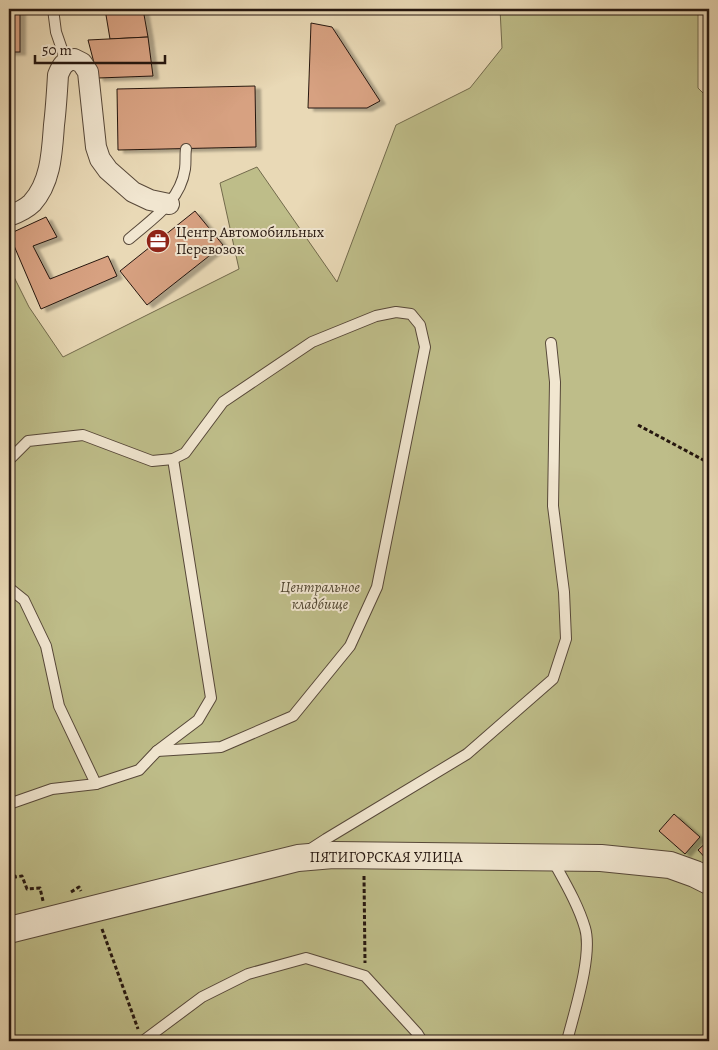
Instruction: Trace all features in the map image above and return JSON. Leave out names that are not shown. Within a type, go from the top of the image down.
[{"type":"street","points":[[9,216],[32,203],[42,188],[49,170],[52,149],[58,75],[66,61],[74,59],[82,63],[88,72],[96,147],[100,159],[108,170],[133,192],[150,200],[169,204]]},
{"type":"street","name":"ПЯТИГОРСКАЯ УЛИЦА","points":[[9,930],[298,858],[333,855],[602,858],[670,865],[709,881]]},
{"type":"lane","points":[[53,9],[56,32],[66,61]]},
{"type":"lane","points":[[129,239],[169,204],[179,189],[185,169],[186,149]]},
{"type":"lane","points":[[9,460],[28,441],[83,435],[152,461],[173,458],[185,453],[223,402],[312,342],[376,316],[396,312],[411,314],[420,326],[425,347],[377,587],[350,646],[293,716],[221,747],[157,752]]},
{"type":"lane","points":[[298,858],[326,839],[467,754],[553,679],[566,639],[564,592],[553,506],[555,382],[550,342]]},
{"type":"lane","points":[[9,804],[52,788],[96,784],[139,770],[157,752],[198,720],[211,698],[173,458]]},
{"type":"lane","points":[[9,588],[24,600],[46,646],[59,706],[96,784]]},
{"type":"lane","points":[[552,858],[576,903],[586,929],[586,956],[567,1041]]},
{"type":"lane","points":[[141,1037],[202,998],[248,974],[306,958],[365,976],[417,1033],[422,1041]]},
{"type":"path","points":[[638,425],[709,463]]},
{"type":"path","points":[[9,843],[11,863],[15,877],[22,876],[27,889]]},
{"type":"path","points":[[363,856],[365,976]]},
{"type":"path","points":[[100,924],[141,1037]]},
{"type":"green space","name":"Центральное кладбище","points":[[500,9],[698,9],[698,88],[709,99],[709,1041],[9,1041],[9,267],[29,307],[63,357],[239,269],[220,183],[257,167],[337,282],[396,125],[470,88],[502,48]]},
{"type":"building","points":[[9,9],[20,9],[20,52],[9,52]]},
{"type":"building","points":[[105,9],[143,9],[148,37],[110,39]]},
{"type":"building","points":[[311,23],[332,27],[380,101],[367,108],[308,108]]},
{"type":"building","points":[[148,37],[153,76],[98,78],[88,40]]},
{"type":"building","points":[[255,86],[256,147],[118,150],[117,89]]},
{"type":"building","points":[[195,211],[223,245],[147,305],[120,271]]},
{"type":"building","points":[[46,217],[57,237],[33,246],[50,279],[108,256],[117,276],[41,309],[9,234]]},
{"type":"building","points":[[674,814],[700,837],[685,854],[659,831]]},
{"type":"building","points":[[709,840],[709,862],[698,850]]},
{"type":"place","name":"Центр Автомобильных Перевозок","points":[[158,241]]}]
